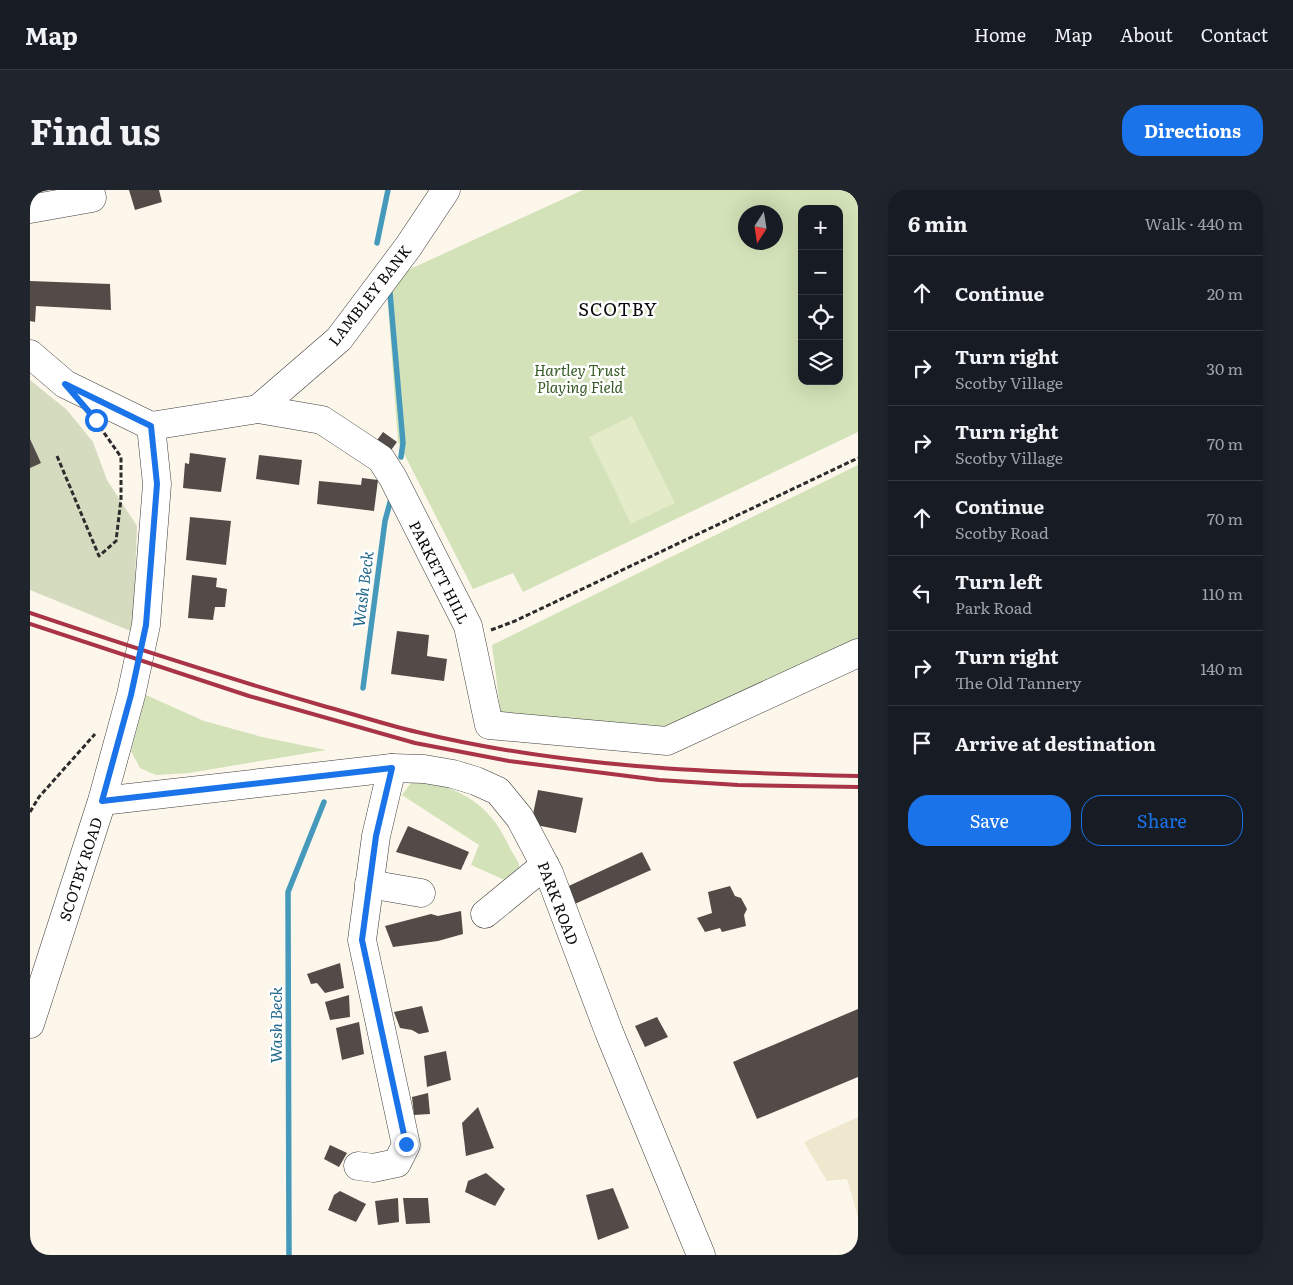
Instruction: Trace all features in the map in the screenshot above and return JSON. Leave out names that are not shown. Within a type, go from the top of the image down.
[{"type":"street","points":[[41,202],[92,198],[90,190]]},
{"type":"street","name":"LAMBLEY BANK","points":[[258,409],[339,339],[408,247],[446,190]]},
{"type":"street","points":[[30,354],[65,384],[151,426]]},
{"type":"street","name":"PARKETT HILL","points":[[151,426],[258,409],[322,420],[381,459],[393,478],[468,626],[489,725],[667,741],[858,653]]},
{"type":"street","name":"SCOTBY ROAD","points":[[30,1024],[102,801],[131,695],[146,625],[157,484],[151,426]]},
{"type":"street","points":[[358,1166],[374,1168],[398,1163],[406,1144],[362,940],[376,836],[392,768]]},
{"type":"street","name":"PARK ROAD","points":[[102,801],[392,768],[424,769],[453,774],[498,791],[520,818],[545,866],[609,1032],[701,1255]]},
{"type":"street","points":[[485,914],[545,866]]},
{"type":"street","points":[[369,884],[421,893]]},
{"type":"path","points":[[57,456],[98,556],[116,541],[121,499],[121,457],[96,420]]},
{"type":"path","points":[[468,626],[488,631],[515,621],[858,458]]},
{"type":"path","points":[[30,812],[39,797],[98,731]]},
{"type":"shaded area","points":[[858,1117],[858,1217],[847,1179],[827,1181],[804,1142]]},
{"type":"green space","name":"Hartley Trust Playing Field","points":[[583,190],[858,190],[858,432],[523,592],[513,573],[473,589],[398,442],[388,304],[397,275]]},
{"type":"green space","points":[[30,380],[67,410],[93,442],[107,480],[137,526],[133,632],[30,590]]},
{"type":"green space","points":[[632,416],[675,503],[631,524],[589,437]]},
{"type":"green space","points":[[858,465],[858,641],[645,737],[502,722],[492,645]]},
{"type":"green space","points":[[146,695],[204,721],[262,737],[326,750],[189,773],[156,775],[140,768],[131,751]]},
{"type":"green space","points":[[429,782],[444,786],[468,797],[478,804],[496,823],[519,865],[514,884],[471,865],[479,845],[402,795],[411,783]]},
{"type":"building","points":[[129,190],[159,190],[162,202],[135,210]]},
{"type":"building","points":[[30,281],[110,284],[111,310],[36,306],[35,322],[30,321]]},
{"type":"building","points":[[383,432],[397,442],[389,453],[375,443]]},
{"type":"building","points":[[30,439],[41,463],[30,468]]},
{"type":"building","points":[[190,453],[226,458],[221,492],[183,488],[185,463],[189,464]]},
{"type":"building","points":[[259,455],[302,460],[299,485],[256,479]]},
{"type":"building","points":[[362,478],[378,480],[374,511],[317,504],[319,481],[361,485]]},
{"type":"building","points":[[190,517],[231,521],[226,565],[186,560]]},
{"type":"building","points":[[192,575],[217,578],[216,587],[227,589],[225,607],[215,607],[213,620],[188,618]]},
{"type":"building","points":[[397,631],[429,635],[427,656],[447,659],[444,681],[391,674]]},
{"type":"building","points":[[538,790],[583,798],[576,833],[531,824]]},
{"type":"building","points":[[408,826],[469,852],[461,870],[396,852]]},
{"type":"building","points":[[642,852],[651,870],[568,907],[560,890]]},
{"type":"building","points":[[730,886],[735,896],[741,898],[747,909],[744,915],[746,926],[722,932],[720,928],[705,932],[697,918],[712,913],[708,892]]},
{"type":"building","points":[[461,911],[463,934],[438,941],[393,947],[385,926],[431,914],[438,916]]},
{"type":"building","points":[[340,963],[344,988],[325,993],[317,983],[311,984],[307,974]]},
{"type":"building","points":[[349,995],[350,1017],[330,1020],[325,1002]]},
{"type":"building","points":[[422,1006],[429,1032],[419,1034],[412,1030],[400,1028],[394,1012]]},
{"type":"building","points":[[858,1009],[858,1077],[757,1119],[733,1062]]},
{"type":"building","points":[[657,1017],[668,1037],[645,1047],[635,1026]]},
{"type":"building","points":[[359,1022],[364,1054],[342,1060],[336,1028]]},
{"type":"building","points":[[446,1051],[451,1080],[427,1087],[424,1056]]},
{"type":"building","points":[[428,1093],[430,1114],[414,1115],[412,1097]]},
{"type":"building","points":[[478,1107],[494,1148],[466,1156],[462,1123]]},
{"type":"building","points":[[330,1145],[347,1153],[339,1167],[324,1159]]},
{"type":"building","points":[[486,1173],[505,1189],[495,1206],[465,1192],[468,1181]]},
{"type":"building","points":[[613,1188],[629,1228],[598,1240],[586,1195]]},
{"type":"building","points":[[340,1191],[366,1204],[356,1222],[328,1210],[334,1195]]},
{"type":"building","points":[[398,1198],[399,1222],[378,1225],[375,1201]]},
{"type":"building","points":[[403,1198],[428,1198],[430,1223],[406,1224]]},
{"type":"waterway","name":"Wash Beck","points":[[377,243],[388,190]]},
{"type":"waterway","name":"Wash Beck","points":[[390,293],[403,443],[401,457]]},
{"type":"waterway","name":"Wash Beck","points":[[363,688],[385,521],[392,495]]},
{"type":"waterway","name":"Wash Beck","points":[[289,1255],[288,892],[324,802]]},
{"type":"railway","points":[[30,613],[178,662],[290,696],[406,729],[471,744],[581,761],[636,766],[747,773],[858,776]]},
{"type":"railway","points":[[30,624],[249,696],[415,743],[509,761],[659,780],[738,785],[858,787]]},
{"type":"district","name":"SCOTBY","points":[[618,308]]},
{"type":"route","points":[[96,420],[65,384],[151,426],[157,484],[146,625],[131,695],[102,801],[392,768],[376,836],[362,940],[406,1144]]}]
